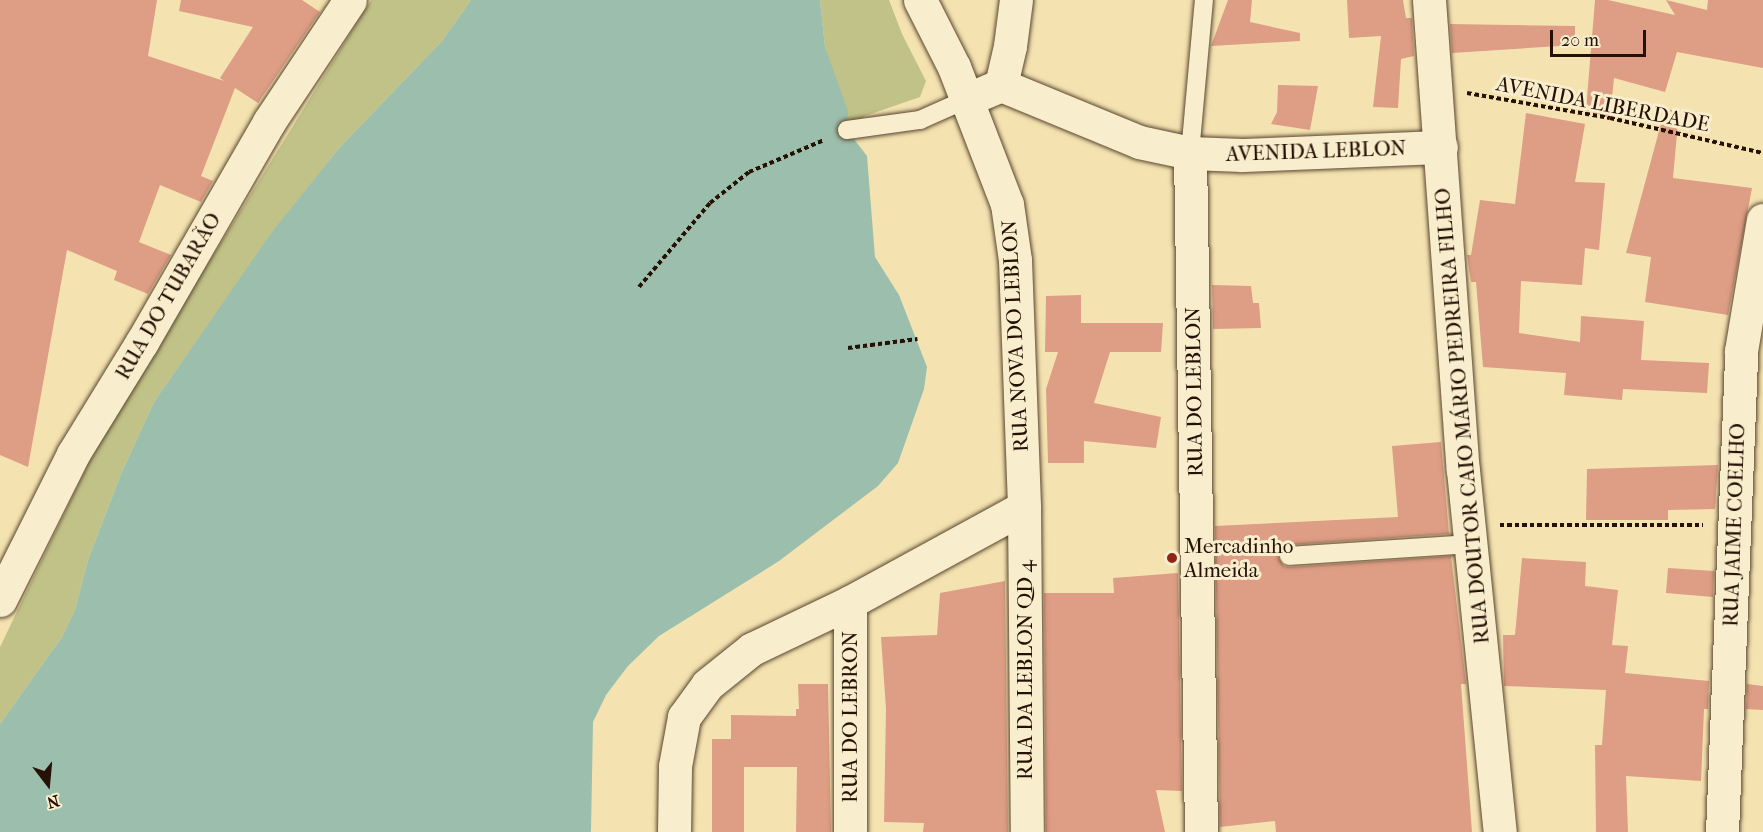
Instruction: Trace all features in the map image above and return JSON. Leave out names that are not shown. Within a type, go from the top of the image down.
[{"type":"street","name":"RUA DO TUBARÃO","points":[[0,600],[73,454],[142,342],[269,123],[350,0]]},
{"type":"street","points":[[920,0],[954,67],[967,99],[1001,85],[1139,142],[1190,153]]},
{"type":"street","points":[[1001,85],[1010,46],[1016,0]]},
{"type":"street","name":"RUA DOUTOR CAIO MÁRIO PEDREIRA FILHO","points":[[1429,0],[1441,147],[1447,278],[1469,535],[1500,832]]},
{"type":"street","name":"RUA NOVA DO LEBLON","points":[[967,99],[1006,204],[1015,260],[1024,507]]},
{"type":"street","name":"AVENIDA LEBLON","points":[[1190,153],[1242,155],[1441,147]]},
{"type":"street","name":"RUA DO LEBLON","points":[[1190,153],[1201,832]]},
{"type":"street","name":"RUA JAIME COELHO","points":[[1722,832],[1741,351],[1763,220]]},
{"type":"street","name":"RUA DO LEBRON","points":[[674,832],[675,766],[684,717],[707,685],[752,649],[850,602],[1024,507]]},
{"type":"street","name":"RUA DA LEBLON QD 4","points":[[1024,507],[1027,832]]},
{"type":"street","name":"RUA DO LEBRON","points":[[850,602],[850,832]]},
{"type":"lane","points":[[1190,153],[1204,0]]},
{"type":"lane","points":[[847,130],[920,120],[967,99]]},
{"type":"lane","points":[[1289,556],[1469,535]]},
{"type":"path","name":"AVENIDA LIBERDADE","points":[[1436,88],[1620,120],[1763,153]]},
{"type":"path","points":[[639,287],[710,203],[749,172],[847,130]]},
{"type":"path","points":[[849,348],[918,339]]},
{"type":"path","points":[[1469,535],[1734,525]]},
{"type":"green space","points":[[371,0],[471,0],[442,41],[340,147],[273,232],[154,402],[121,474],[88,560],[75,610],[62,637],[0,724],[0,647],[89,462],[134,383]]},
{"type":"green space","points":[[820,0],[889,0],[902,34],[926,81],[920,97],[865,116],[847,130],[825,47]]},
{"type":"shaded area","points":[[471,0],[820,0],[825,47],[848,111],[847,130],[867,156],[875,257],[899,295],[927,367],[924,389],[898,463],[878,486],[779,561],[659,636],[628,666],[606,695],[593,722],[591,832],[0,832],[0,724],[62,637],[75,610],[88,560],[121,474],[154,402],[272,232],[340,147],[442,41]]},
{"type":"building","points":[[0,0],[157,0],[148,56],[224,81],[220,78],[253,27],[179,11],[181,0],[302,0],[320,12],[258,103],[235,88],[201,176],[213,181],[201,202],[160,185],[139,242],[171,255],[148,294],[114,280],[117,271],[67,250],[28,467],[0,455]]},
{"type":"building","points":[[1228,0],[1252,0],[1250,22],[1300,33],[1300,41],[1211,46]]},
{"type":"building","points":[[1347,0],[1403,0],[1406,18],[1412,18],[1414,56],[1401,59],[1398,108],[1373,107],[1381,36],[1349,38]]},
{"type":"building","points":[[1595,0],[1608,0],[1675,15],[1666,0],[1707,10],[1708,0],[1763,0],[1763,68],[1677,52],[1665,92],[1614,78],[1610,118],[1586,110]]},
{"type":"building","points":[[1450,24],[1575,26],[1575,45],[1452,53]]},
{"type":"building","points":[[1278,85],[1318,86],[1310,130],[1271,124],[1277,112]]},
{"type":"building","points":[[1665,109],[1679,111],[1673,178],[1752,188],[1728,315],[1645,302],[1651,257],[1626,253]]},
{"type":"building","points":[[1526,113],[1585,124],[1575,182],[1605,183],[1599,250],[1585,248],[1582,285],[1521,281],[1519,333],[1580,342],[1581,316],[1644,321],[1641,360],[1709,363],[1707,393],[1623,389],[1622,400],[1564,395],[1566,373],[1483,367],[1476,282],[1471,282],[1467,255],[1471,255],[1480,200],[1515,204]]},
{"type":"building","points":[[1212,285],[1251,286],[1253,303],[1259,303],[1261,328],[1213,329]]},
{"type":"building","points":[[1081,295],[1081,323],[1163,323],[1161,352],[1110,352],[1094,403],[1161,417],[1156,448],[1084,441],[1084,463],[1048,463],[1046,389],[1058,352],[1045,352],[1046,296]]},
{"type":"building","points":[[1441,442],[1449,534],[1288,545],[1279,551],[1278,557],[1284,566],[1290,567],[1451,556],[1466,684],[1461,684],[1472,832],[1276,832],[1275,821],[1220,827],[1215,526],[1398,517],[1392,446]]},
{"type":"building","points":[[1718,465],[1715,509],[1668,510],[1668,520],[1586,520],[1587,469]]},
{"type":"building","points":[[1522,558],[1586,562],[1585,586],[1618,590],[1612,645],[1628,646],[1625,673],[1709,681],[1708,709],[1704,709],[1701,781],[1626,776],[1628,832],[1596,832],[1595,745],[1602,745],[1606,690],[1504,686],[1503,635],[1515,635]]},
{"type":"building","points":[[1668,568],[1714,571],[1713,597],[1666,593]]},
{"type":"building","points":[[1178,573],[1182,791],[1156,790],[1165,832],[1046,832],[1044,593],[1114,593],[1113,578]]},
{"type":"building","points":[[1005,581],[1008,832],[923,832],[924,823],[884,822],[886,709],[881,637],[937,635],[940,593]]},
{"type":"building","points":[[798,684],[828,684],[831,832],[796,832],[797,767],[744,767],[744,832],[712,832],[712,739],[731,739],[731,715],[796,716],[796,709],[799,709]]},
{"type":"building","points":[[1747,684],[1763,686],[1763,710],[1746,709]]},
{"type":"place","name":"Mercadinho Almeida","points":[[1172,558]]}]
